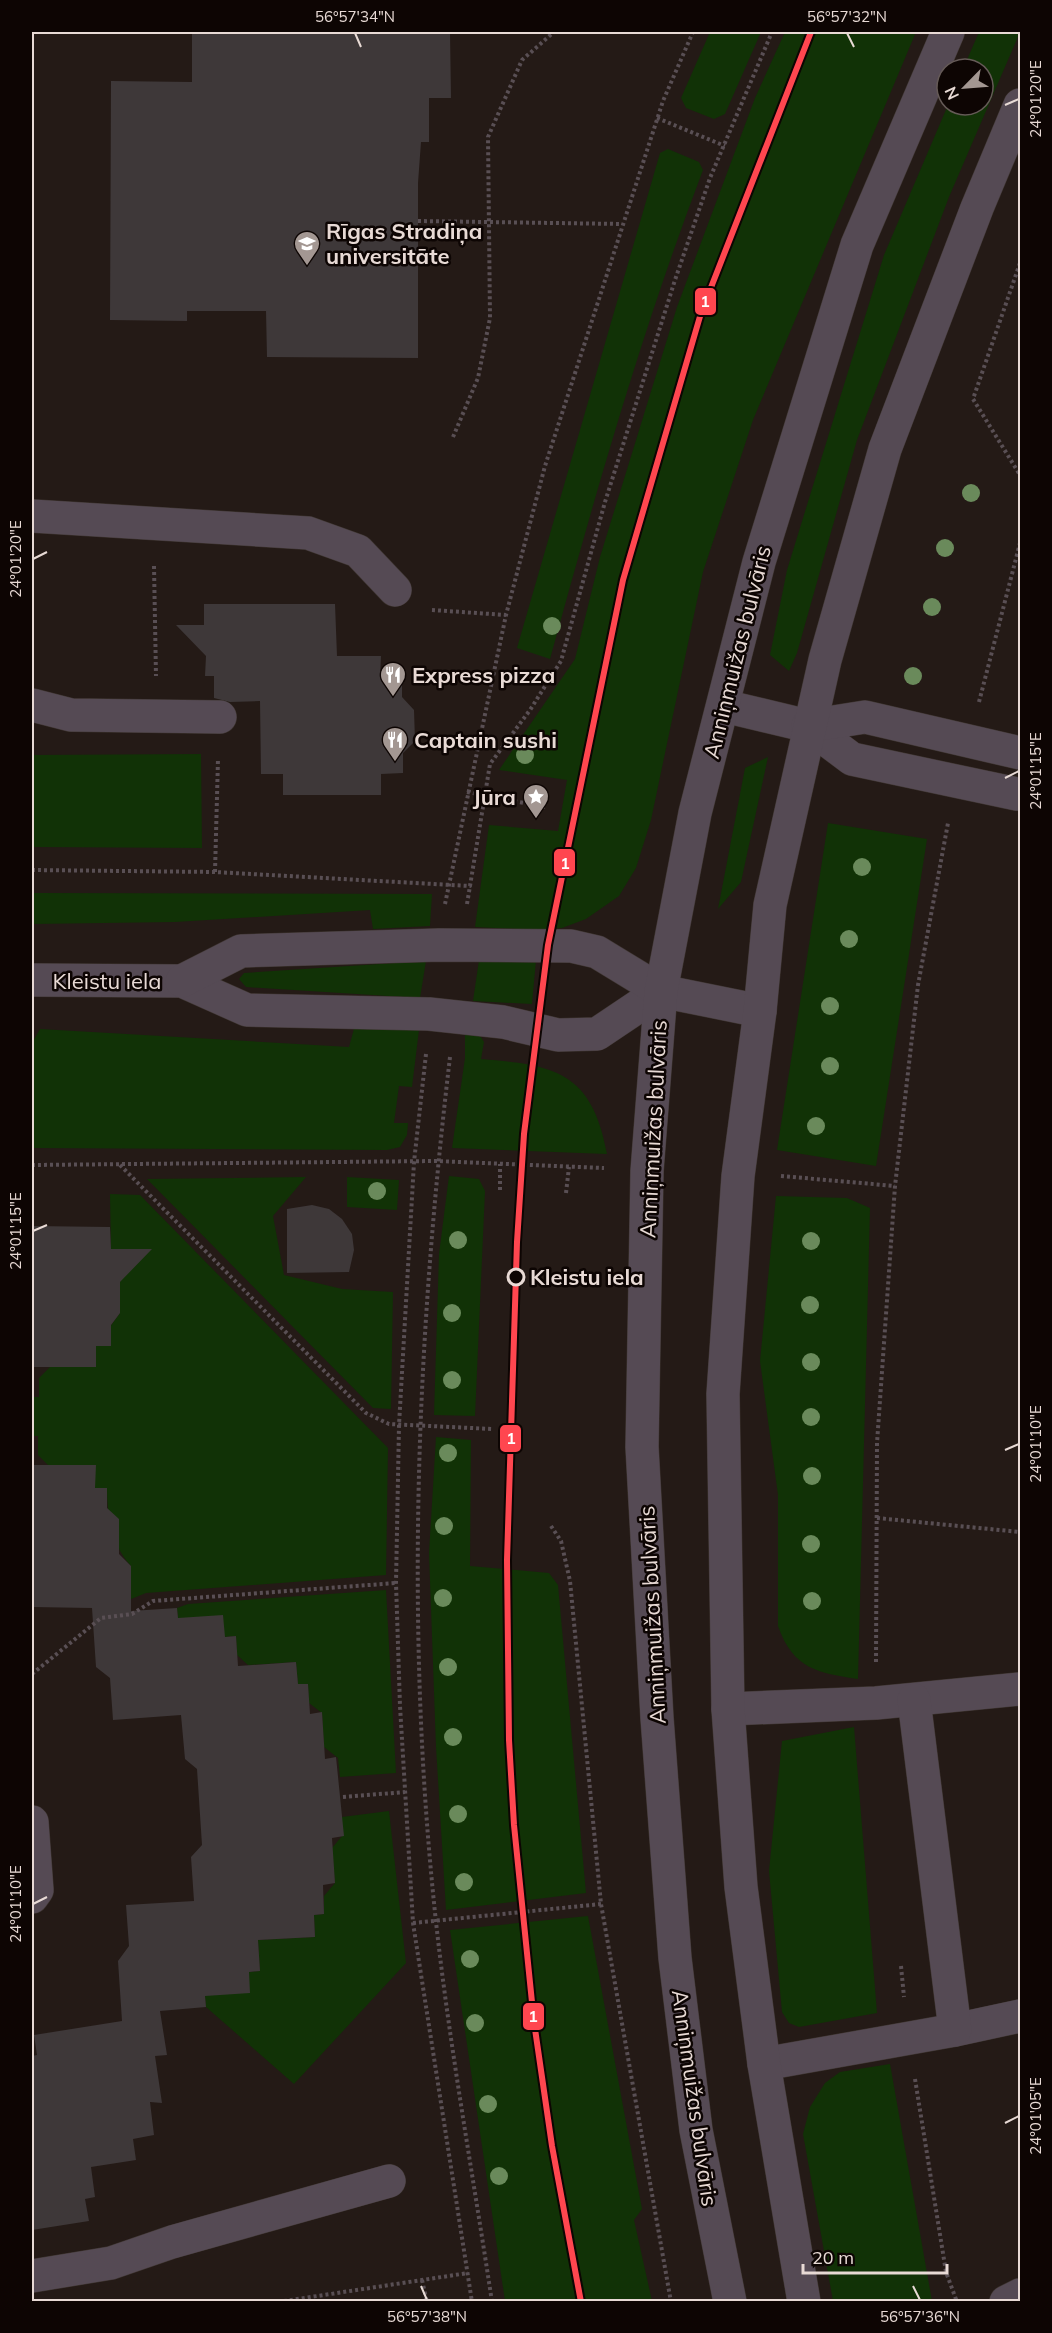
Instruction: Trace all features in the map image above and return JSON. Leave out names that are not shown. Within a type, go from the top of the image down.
[{"type":"street","name":"Anniņmuižas bulvāris","points":[[730,2301],[696,2130],[675,1958],[657,1718],[642,1447],[647,1171],[661,991],[695,813],[759,562],[857,245],[948,32]]},
{"type":"street","points":[[804,2301],[764,2064],[741,1887],[728,1709],[723,1394],[738,1176],[760,1011],[770,905],[808,726],[855,548],[885,449],[977,208],[1020,105]]},
{"type":"street","points":[[32,516],[308,533],[358,551],[395,590]]},
{"type":"street","points":[[32,705],[71,714],[220,717]]},
{"type":"street","points":[[724,706],[808,726],[865,717],[1020,753]]},
{"type":"street","points":[[808,726],[852,759],[1017,794]]},
{"type":"street","name":"Kleistu iela","points":[[182,981],[241,951],[462,945],[571,945],[597,952],[661,991],[760,1011]]},
{"type":"street","name":"Kleistu iela","points":[[32,980],[182,981],[248,1010],[454,1017],[503,1022],[537,1032],[558,1035],[597,1034],[661,991]]},
{"type":"street","points":[[728,1709],[876,1703],[1020,1689]]},
{"type":"street","points":[[914,1700],[955,2030]]},
{"type":"street","points":[[32,1822],[37,1890],[32,1897]]},
{"type":"street","points":[[764,2064],[1020,2016]]},
{"type":"street","points":[[32,2276],[111,2263],[172,2242],[389,2181]]},
{"type":"street","points":[[1006,2301],[1020,2295]]},
{"type":"path","points":[[453,437],[478,378],[490,318],[491,223],[488,137],[522,60],[554,32]]},
{"type":"path","points":[[442,915],[506,615],[545,466],[657,118],[693,32]]},
{"type":"path","points":[[462,945],[490,764],[530,710],[561,660],[639,389],[700,209],[772,32]]},
{"type":"path","points":[[657,118],[725,146]]},
{"type":"path","points":[[418,221],[622,225]]},
{"type":"path","points":[[1020,263],[973,399],[1020,475]]},
{"type":"path","points":[[153,522],[156,716]]},
{"type":"path","points":[[969,741],[1020,543]]},
{"type":"path","points":[[395,590],[403,608],[506,615]]},
{"type":"path","points":[[215,872],[220,717]]},
{"type":"path","points":[[876,1703],[877,1443],[895,1186],[918,985],[942,846],[959,781]]},
{"type":"path","points":[[467,792],[544,807]]},
{"type":"path","points":[[32,870],[215,872],[449,883],[470,886]]},
{"type":"path","points":[[454,1017],[437,1161],[428,1285],[417,1580],[425,1785],[436,1920],[492,2301]]},
{"type":"path","points":[[426,1052],[414,1162],[399,1425],[396,1583],[413,1923],[472,2301]]},
{"type":"path","points":[[32,1165],[437,1161],[608,1168]]},
{"type":"path","points":[[500,1164],[500,1190]]},
{"type":"path","points":[[119,1165],[366,1413],[389,1424],[492,1429]]},
{"type":"path","points":[[566,1193],[569,1167]]},
{"type":"path","points":[[771,1175],[895,1186]]},
{"type":"path","points":[[877,1518],[1020,1532]]},
{"type":"path","points":[[551,1526],[561,1541],[570,1581],[601,1904],[671,2301]]},
{"type":"path","points":[[32,1674],[101,1618],[132,1614],[153,1601],[396,1583]]},
{"type":"path","points":[[343,1797],[405,1792]]},
{"type":"path","points":[[413,1923],[601,1904]]},
{"type":"path","points":[[901,1957],[908,2038],[946,2272],[957,2301]]},
{"type":"path","points":[[278,2301],[468,2273]]},
{"type":"path","points":[[422,2280],[427,2301]]},
{"type":"green space","points":[[710,32],[761,32],[725,114],[714,119],[686,108],[681,98]]},
{"type":"green space","points":[[785,32],[916,32],[753,420],[703,572],[651,820],[636,868],[619,896],[586,919],[562,928],[537,930],[475,927],[489,825],[558,831],[567,780],[499,770],[575,659],[600,557],[677,307],[755,98]]},
{"type":"green space","points":[[979,32],[1020,32],[995,90],[995,57],[968,57]]},
{"type":"green space","points":[[943,117],[983,117],[949,197],[857,440],[797,653],[789,671],[770,655],[787,570],[884,255]]},
{"type":"green space","points":[[668,149],[699,162],[703,170],[640,352],[602,474],[550,659],[517,648],[660,153]]},
{"type":"green space","points":[[201,754],[202,848],[32,847],[32,755]]},
{"type":"green space","points":[[768,757],[741,882],[718,909],[745,768]]},
{"type":"green space","points":[[828,823],[927,839],[876,1166],[777,1150]]},
{"type":"green space","points":[[32,893],[432,894],[430,926],[373,929],[370,910],[175,922],[32,924]]},
{"type":"green space","points":[[479,960],[536,960],[532,1004],[473,1001]]},
{"type":"green space","points":[[426,961],[420,998],[246,987],[239,979],[244,973]]},
{"type":"green space","points":[[355,1025],[419,1030],[412,1087],[399,1086],[394,1123],[408,1123],[407,1135],[400,1147],[387,1150],[32,1148],[32,1043],[40,1029],[349,1047]]},
{"type":"green space","points":[[465,1033],[479,1034],[484,1042],[481,1059],[507,1061],[549,1070],[566,1078],[580,1089],[591,1105],[607,1154],[452,1148],[465,1058]]},
{"type":"green space","points":[[449,1176],[479,1179],[485,1191],[475,1416],[434,1415],[439,1254]]},
{"type":"green space","points":[[306,1177],[273,1216],[284,1275],[342,1289],[393,1292],[391,1409],[373,1408],[147,1179]]},
{"type":"green space","points":[[347,1177],[399,1180],[397,1210],[347,1207]]},
{"type":"green space","points":[[110,1194],[140,1195],[388,1448],[386,1575],[146,1593],[109,1608],[131,1566],[115,1540],[108,1509],[107,1488],[95,1488],[95,1465],[48,1465],[38,1455],[38,1436],[32,1436],[32,1397],[39,1397],[39,1378],[50,1367],[95,1367],[96,1346],[120,1313],[120,1282],[133,1249],[111,1249]]},
{"type":"green space","points":[[776,1196],[847,1198],[870,1208],[858,1679],[819,1671],[799,1660],[791,1652],[778,1626],[778,1495],[760,1361]]},
{"type":"green space","points":[[436,1437],[471,1440],[470,1566],[549,1573],[558,1585],[586,1893],[446,1910],[436,1747],[429,1553]]},
{"type":"green space","points":[[386,1590],[396,1773],[340,1777],[338,1758],[324,1747],[322,1713],[309,1703],[308,1684],[298,1684],[296,1662],[248,1665],[237,1655],[236,1636],[225,1637],[178,1618],[177,1608],[188,1604]]},
{"type":"green space","points":[[854,1727],[877,2013],[799,2027],[789,2023],[782,2012],[769,1871],[782,1741]]},
{"type":"green space","points":[[389,1811],[406,1963],[294,2084],[206,2007],[205,1996],[249,1972],[260,1971],[258,1940],[315,1937],[314,1915],[324,1914],[324,1896],[335,1883],[332,1848],[342,1836],[342,1817]]},
{"type":"green space","points":[[588,1916],[642,2209],[634,2220],[652,2301],[505,2301],[450,1930]]},
{"type":"green space","points":[[890,2064],[932,2301],[833,2301],[803,2134],[810,2107],[825,2083],[840,2072]]},
{"type":"building","points":[[192,32],[450,32],[451,98],[429,98],[429,142],[421,142],[418,183],[418,358],[267,357],[266,311],[187,311],[187,321],[110,320],[111,81],[192,82]]},
{"type":"building","points":[[204,604],[335,604],[337,656],[381,656],[380,678],[402,677],[402,697],[414,710],[415,741],[403,753],[403,773],[381,774],[381,795],[283,795],[283,774],[261,774],[260,701],[230,702],[214,698],[214,676],[205,676],[206,656],[176,625],[204,625]]},
{"type":"building","points":[[312,1205],[329,1209],[342,1219],[352,1234],[354,1250],[349,1272],[287,1273],[287,1209]]},
{"type":"building","points":[[32,1226],[110,1227],[111,1249],[152,1249],[120,1282],[120,1313],[111,1325],[111,1346],[96,1346],[96,1367],[32,1367]]},
{"type":"building","points":[[32,1465],[96,1465],[95,1488],[107,1488],[107,1508],[119,1519],[119,1554],[131,1566],[131,1611],[177,1608],[178,1618],[223,1615],[225,1637],[236,1636],[238,1666],[296,1662],[298,1684],[308,1684],[310,1714],[322,1712],[325,1759],[336,1757],[344,1836],[332,1838],[335,1883],[323,1885],[324,1914],[314,1915],[315,1937],[258,1940],[260,1971],[249,1972],[250,1993],[205,1996],[206,2007],[160,2011],[167,2055],[155,2056],[162,2103],[150,2102],[154,2135],[133,2139],[136,2160],[91,2167],[95,2197],[85,2199],[89,2221],[32,2230],[32,2056],[37,2055],[34,2035],[122,2021],[118,1961],[129,1946],[126,1905],[194,1901],[191,1857],[202,1845],[197,1769],[185,1759],[181,1715],[113,1720],[110,1678],[96,1667],[92,1608],[32,1607]]},
{"type":"transit line","name":"1","points":[[581,2302],[552,2146],[534,2022],[514,1825],[509,1740],[507,1560],[517,1242],[524,1134],[548,945],[623,580],[701,313],[811,32]]},
{"type":"place","name":"Rīgas Stradiņa universitāte","points":[[307,267]]},
{"type":"place","name":"Express pizza","points":[[393,698]]},
{"type":"place","name":"Captain sushi","points":[[395,763]]},
{"type":"place","name":"Jūra","points":[[536,820]]},
{"type":"place","name":"Kleistu iela","points":[[516,1277]]}]
